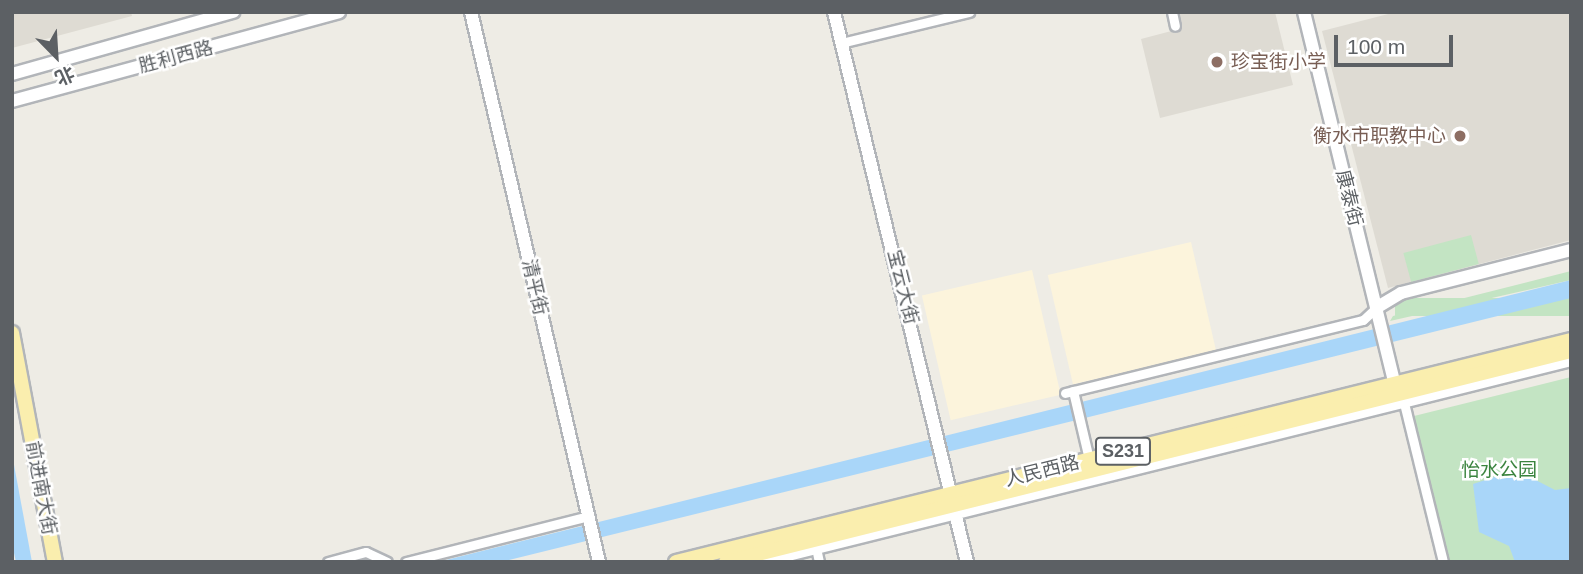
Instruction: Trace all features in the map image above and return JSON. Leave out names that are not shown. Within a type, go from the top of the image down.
[{"type":"main road","name":"前进南大街","points":[[12,332],[55,562]]},
{"type":"main road","name":"人民西路","points":[[726,562],[815,544],[953,504],[1089,459],[1571,340]]},
{"type":"main road","name":"人民西路","points":[[676,562],[953,504],[1571,351]]},
{"type":"street","name":"胜利西路","points":[[12,74],[233,12]]},
{"type":"street","name":"胜利西路","points":[[12,101],[339,12]]},
{"type":"street","name":"清平街","points":[[471,12],[599,562]]},
{"type":"street","name":"宝云大街","points":[[834,12],[945,455],[967,562]]},
{"type":"street","points":[[841,43],[946,15],[969,12]]},
{"type":"street","points":[[1171,12],[1175,26]]},
{"type":"street","name":"康泰街","points":[[1304,12],[1376,309],[1383,326],[1395,384]]},
{"type":"street","points":[[1089,459],[1071,394],[1363,320],[1401,293],[1571,250]]},
{"type":"street","points":[[953,504],[1404,403],[1571,361]]},
{"type":"street","points":[[1404,403],[1443,562]]},
{"type":"street","points":[[406,562],[590,519]]},
{"type":"street","points":[[764,562],[815,544],[819,562]]},
{"type":"street","points":[[328,562],[366,552],[387,562]]},
{"type":"shaded area","points":[[12,12],[131,12],[132,16],[12,48]]},
{"type":"shaded area","name":"珍宝街小学","points":[[1175,12],[1275,12],[1293,85],[1160,118],[1141,39],[1179,29]]},
{"type":"shaded area","name":"衡水市职教中心","points":[[1396,12],[1571,12],[1571,240],[1388,288],[1322,31]]},
{"type":"shaded area","points":[[1191,242],[1216,351],[1073,384],[1048,275]]},
{"type":"shaded area","points":[[1032,270],[1061,395],[951,420],[922,295]]},
{"type":"green space","points":[[1471,235],[1479,264],[1411,282],[1403,253]]},
{"type":"green space","points":[[1571,271],[1571,280],[1390,321],[1393,316]]},
{"type":"green space","points":[[1395,298],[1571,298],[1571,316],[1395,316]]},
{"type":"green space","name":"怡水公园","points":[[1571,377],[1571,562],[1446,562],[1410,417]]},
{"type":"water","points":[[1571,280],[1571,298],[501,562],[438,562]]},
{"type":"water","points":[[12,454],[32,562],[16,562],[12,544]]},
{"type":"water","points":[[1516,470],[1555,490],[1571,488],[1571,562],[1515,562],[1509,546],[1479,532],[1473,484]]},
{"type":"place","name":"珍宝街小学","points":[[1217,62]]},
{"type":"place","name":"衡水市职教中心","points":[[1460,136]]}]
